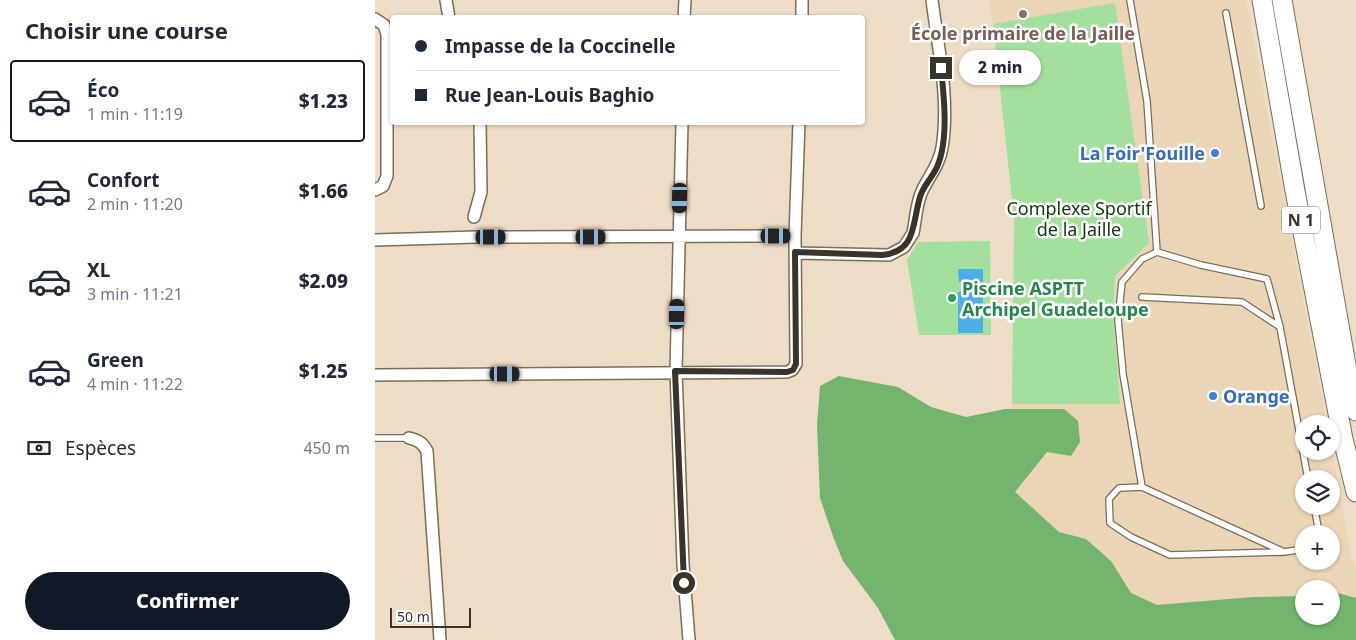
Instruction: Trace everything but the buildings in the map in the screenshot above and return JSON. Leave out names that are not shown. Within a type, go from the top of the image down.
[{"type":"highway","points":[[1251,0],[1259,38],[1280,102]]},
{"type":"highway","name":"N 1","points":[[1263,0],[1280,102],[1343,438],[1356,492]]},
{"type":"highway","name":"N 1","points":[[1283,0],[1346,365],[1356,412]]},
{"type":"street","points":[[446,0],[448,15]]},
{"type":"street","points":[[684,15],[685,0]]},
{"type":"street","points":[[802,0],[802,15]]},
{"type":"street","points":[[795,252],[889,254],[904,247],[910,239],[920,198],[937,167],[943,138],[943,85],[932,0]]},
{"type":"street","points":[[1292,0],[1306,133]]},
{"type":"street","points":[[375,19],[384,25],[387,34],[387,176],[383,186],[375,190]]},
{"type":"street","points":[[475,217],[481,192],[480,125]]},
{"type":"street","points":[[682,125],[675,371],[683,564],[689,640]]},
{"type":"street","points":[[375,375],[675,371],[787,372],[793,370],[796,364],[795,236],[799,125]]},
{"type":"street","points":[[375,240],[795,236]]},
{"type":"street","points":[[409,438],[424,445],[427,451],[440,640]]},
{"type":"lane","points":[[1130,0],[1147,101],[1157,252]]},
{"type":"lane","points":[[1226,13],[1261,206]]},
{"type":"lane","points":[[1142,487],[1123,374],[1118,320],[1122,282],[1142,259],[1157,252],[1201,265],[1267,279],[1280,327],[1307,470]]},
{"type":"lane","points":[[1142,296],[1242,302],[1280,327]]},
{"type":"lane","points":[[375,438],[409,438]]},
{"type":"lane","points":[[1283,552],[1142,487],[1119,488],[1109,500],[1110,523],[1131,538],[1170,555],[1283,552],[1295,550]]},
{"type":"shaded area","points":[[989,0],[1246,0],[1325,415],[1295,415],[1295,460],[1334,460],[1336,470],[1295,470],[1295,515],[1340,515],[1340,495],[1351,556],[1356,566],[1356,600],[1340,601],[1340,580],[1295,580],[1295,604],[1114,614],[988,501],[1012,404],[1120,404],[1113,311],[1115,276],[1149,243],[1115,4],[993,24]]},
{"type":"green space","name":"Complexe Sportif de la Jaille","points":[[1115,3],[1149,243],[1115,276],[1113,311],[1120,404],[1012,404],[1014,218],[993,24]]},
{"type":"green space","name":"Piscine ASPTT Archipel Guadeloupe","points":[[990,241],[991,335],[919,335],[907,260],[918,242]]},
{"type":"green space","points":[[839,376],[898,387],[931,407],[966,417],[1005,409],[1064,409],[1078,421],[1080,442],[1071,456],[1047,452],[1015,492],[1059,532],[1086,539],[1111,561],[1131,593],[1157,605],[1253,597],[1295,596],[1295,625],[1340,625],[1340,594],[1356,598],[1356,640],[895,640],[878,608],[843,561],[820,498],[817,425],[820,386]]},
{"type":"water","points":[[958,269],[983,269],[983,282],[959,282]]},
{"type":"water","points":[[958,292],[983,292],[983,333],[958,333]]},
{"type":"place","name":"École primaire de la Jaille","points":[[1023,14]]},
{"type":"place","name":"La Foir'Fouille","points":[[1215,153]]},
{"type":"place","name":"Piscine ASPTT Archipel Guadeloupe","points":[[952,298]]},
{"type":"place","name":"Orange","points":[[1213,396]]},
{"type":"route","points":[[684,583],[675,371],[787,372],[793,370],[796,364],[795,252],[882,255],[895,252],[904,247],[913,233],[920,198],[937,167],[942,148],[944,129],[941,68]]}]
